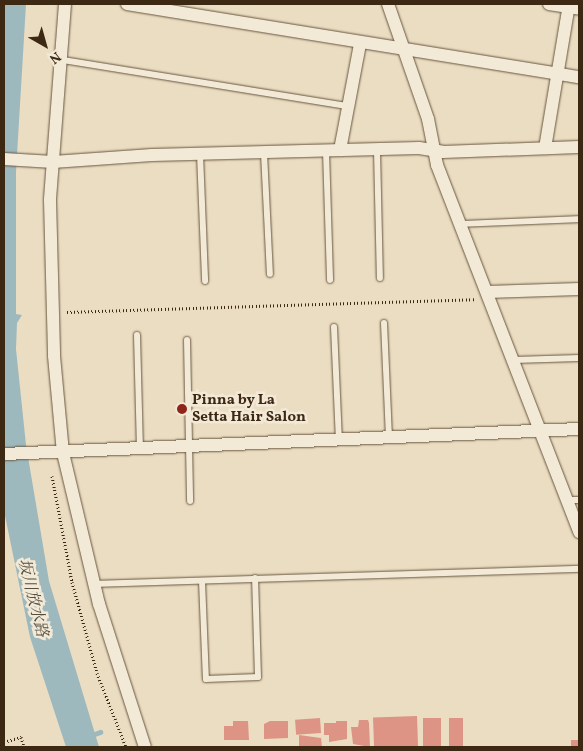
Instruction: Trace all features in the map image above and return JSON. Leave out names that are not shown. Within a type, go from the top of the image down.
[{"type":"street","points":[[65,4],[63,60],[50,200],[54,356],[63,453],[95,584],[145,747]]},
{"type":"street","points":[[126,4],[360,44],[579,77]]},
{"type":"street","points":[[388,4],[407,51],[437,165],[514,360],[538,431],[573,500],[579,532]]},
{"type":"street","points":[[545,148],[555,73],[572,7],[549,4]]},
{"type":"street","points":[[340,150],[360,44]]},
{"type":"street","points":[[4,158],[54,162],[264,152],[419,148],[435,152],[579,147]]},
{"type":"street","points":[[488,295],[579,289]]},
{"type":"street","points":[[4,454],[63,453],[140,447],[579,429]]},
{"type":"lane","points":[[63,60],[348,106]]},
{"type":"lane","points":[[377,150],[380,278]]},
{"type":"lane","points":[[326,151],[330,280]]},
{"type":"lane","points":[[264,152],[270,274]]},
{"type":"lane","points":[[200,154],[205,281]]},
{"type":"lane","points":[[460,224],[579,219]]},
{"type":"lane","points":[[384,323],[388,438]]},
{"type":"lane","points":[[334,327],[339,440]]},
{"type":"lane","points":[[137,335],[140,447]]},
{"type":"lane","points":[[187,340],[190,501]]},
{"type":"lane","points":[[514,360],[579,358]]},
{"type":"lane","points":[[95,584],[579,569]]},
{"type":"lane","points":[[202,581],[206,679],[258,677],[255,578]]},
{"type":"path","points":[[54,313],[488,295]]},
{"type":"path","points":[[50,453],[72,582],[97,673],[126,747]]},
{"type":"path","points":[[4,742],[21,737],[24,747]]},
{"type":"water","name":"坂川放水路","points":[[4,4],[26,4],[16,172],[16,314],[22,315],[17,323],[16,349],[26,445],[49,581],[99,747],[66,747],[30,637],[4,511]]},
{"type":"building","points":[[417,716],[418,747],[374,747],[373,718]]},
{"type":"building","points":[[320,718],[321,733],[296,735],[295,720]]},
{"type":"building","points":[[423,718],[441,718],[441,747],[423,747]]},
{"type":"building","points":[[449,718],[463,718],[463,747],[449,747]]},
{"type":"building","points":[[359,720],[368,720],[370,747],[353,744],[351,727],[358,727]]},
{"type":"building","points":[[233,721],[248,721],[249,740],[224,740],[224,726],[233,726]]},
{"type":"building","points":[[270,721],[288,721],[288,738],[264,739],[264,724]]},
{"type":"building","points":[[336,721],[347,721],[347,739],[329,742],[329,735],[324,735],[324,723],[336,723]]},
{"type":"building","points":[[299,735],[321,738],[322,747],[299,746]]},
{"type":"building","points":[[571,740],[579,740],[579,747],[571,747]]},
{"type":"waterway","points":[[89,736],[100,732]]},
{"type":"place","name":"Pinna by La Setta Hair Salon","points":[[182,409]]}]
